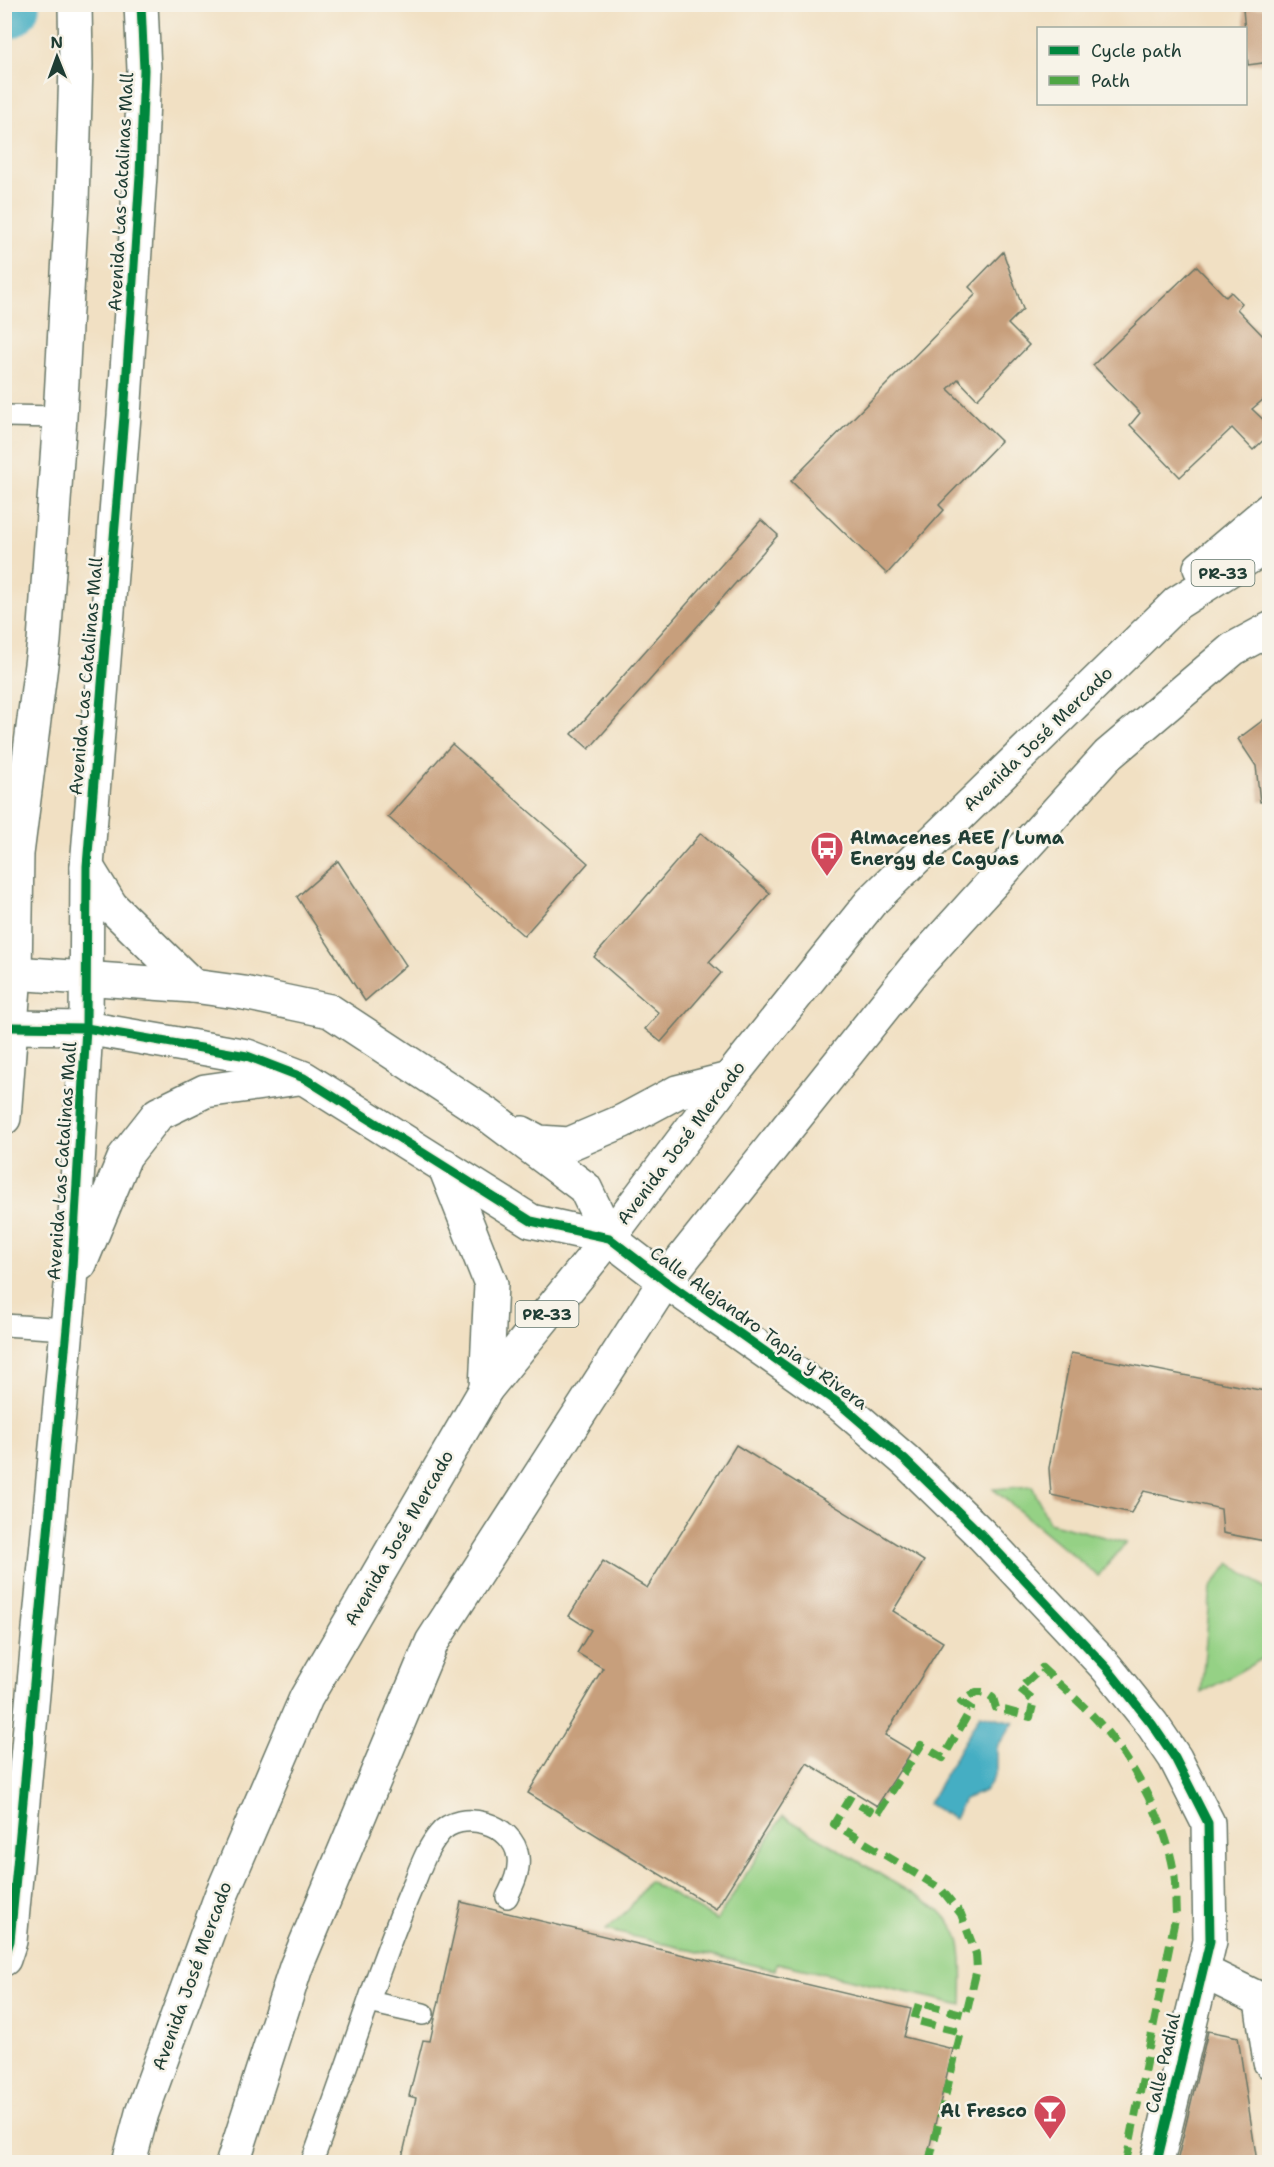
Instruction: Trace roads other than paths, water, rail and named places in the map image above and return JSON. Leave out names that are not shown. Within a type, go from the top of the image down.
[{"type":"street","points":[[4,1118],[15,973],[17,854],[44,641],[60,417],[72,202],[75,4]]},
{"type":"street","name":"Avenida Las Catalinas Mall","points":[[4,1959],[10,1941],[71,1285],[87,1028],[87,866],[123,428],[140,175],[144,69],[141,4]]},
{"type":"street","points":[[1177,603],[1203,564],[1269,509]]},
{"type":"street","name":"Avenida José Mercado","points":[[129,2163],[142,2113],[221,1896],[306,1698],[486,1389],[609,1238],[729,1079],[872,902],[1177,603],[1269,544]]},
{"type":"street","points":[[233,2163],[296,1967],[432,1642],[665,1281],[915,968],[1108,755],[1233,649],[1269,629]]},
{"type":"street","points":[[87,866],[111,906],[193,986]]},
{"type":"street","name":"Calle Alejandro Tapia y Rivera","points":[[15,973],[88,976],[193,986],[244,993],[330,1011],[488,1115],[585,1188],[609,1238]]},
{"type":"street","name":"Calle Alejandro Tapia y Rivera","points":[[12,1027],[87,1028],[247,1056],[304,1078],[531,1221],[609,1238],[665,1281],[841,1405],[906,1461],[982,1535],[1107,1668],[1152,1724],[1175,1758],[1208,1823],[1210,1941],[1202,1971]]},
{"type":"street","points":[[71,1285],[125,1156],[158,1114],[205,1090],[304,1078]]},
{"type":"street","points":[[488,1115],[539,1142],[569,1144],[624,1121],[677,1092],[729,1079]]},
{"type":"street","points":[[444,1165],[491,1284],[486,1389]]},
{"type":"street","points":[[1202,1971],[1265,2002],[1269,2062]]},
{"type":"street","name":"Calle Padial","points":[[1157,2163],[1202,1971]]},
{"type":"lane","points":[[4,416],[60,417]]},
{"type":"lane","points":[[4,1324],[66,1329]]},
{"type":"lane","points":[[312,2163],[402,1909],[425,1856],[440,1832],[454,1824],[475,1821],[497,1826],[511,1839],[518,1857],[516,1878],[507,1897]]},
{"type":"lane","points":[[369,2002],[423,2014]]},
{"type":"water","points":[[980,1714],[1014,1722],[997,1747],[997,1770],[992,1781],[985,1791],[964,1799],[954,1819],[928,1804]]},
{"type":"place","name":"Almacenes AEE / Luma Energy de Caguas","points":[[827,877]]},
{"type":"place","name":"Al Fresco","points":[[1050,2140]]}]
